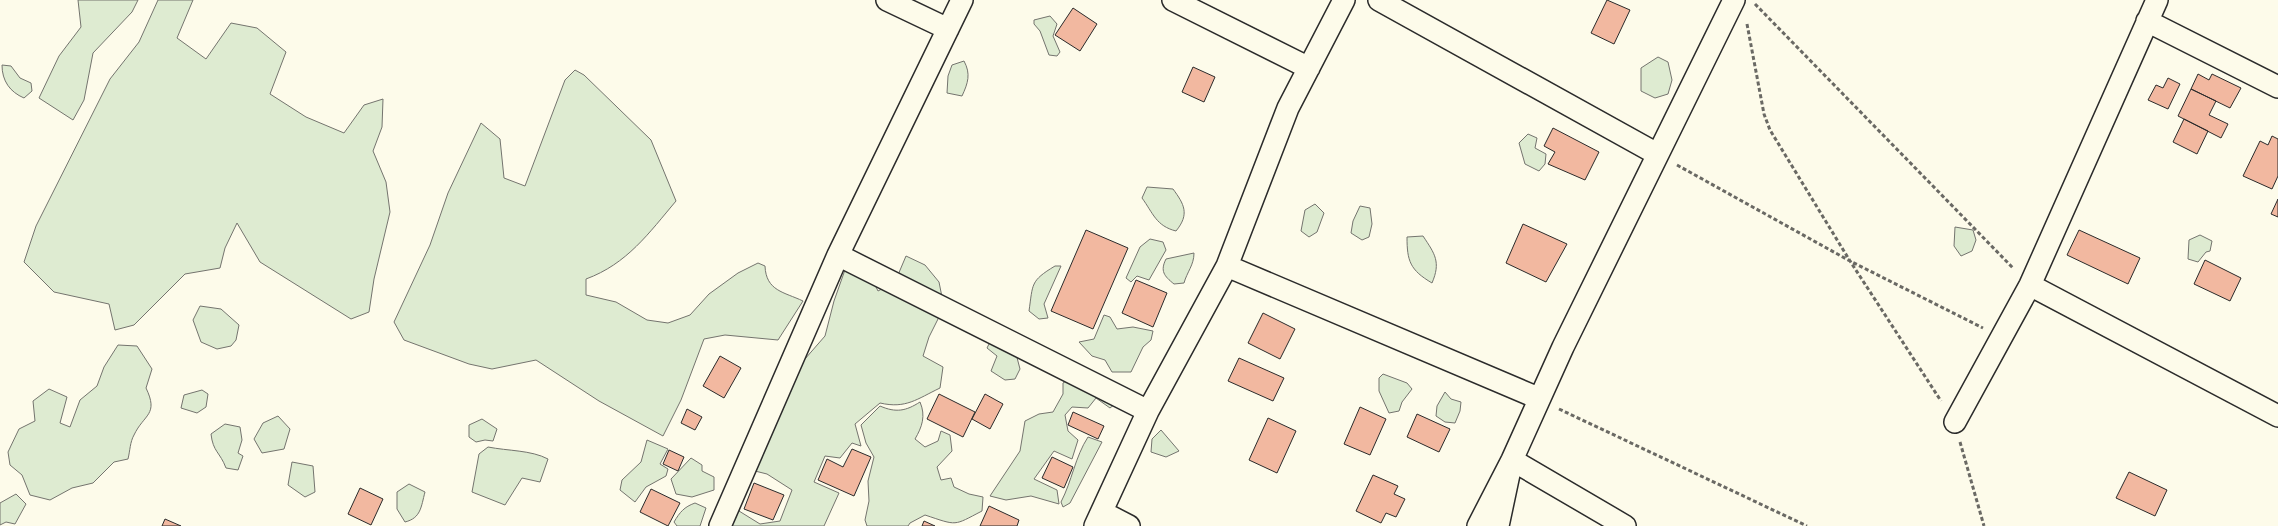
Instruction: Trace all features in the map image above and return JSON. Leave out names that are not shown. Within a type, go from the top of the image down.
[{"type":"street","points":[[887,0],[948,29]]},
{"type":"street","points":[[720,526],[838,255],[962,0]]},
{"type":"street","points":[[1173,0],[1309,68]]},
{"type":"street","points":[[1129,526],[1099,519],[1148,411],[1226,266],[1288,108],[1344,0]]},
{"type":"street","points":[[1379,0],[1657,154]]},
{"type":"street","points":[[1478,526],[1512,460],[1538,398],[1734,0]]},
{"type":"street","points":[[1955,422],[2030,285],[2157,0]]},
{"type":"street","points":[[2147,21],[2278,87]]},
{"type":"street","points":[[838,255],[1148,411]]},
{"type":"street","points":[[1226,266],[1538,398]]},
{"type":"street","points":[[2030,285],[2278,416]]},
{"type":"street","points":[[1498,526],[1512,460]]},
{"type":"street","points":[[1512,460],[1625,526]]},
{"type":"path","points":[[1751,0],[2030,285]]},
{"type":"path","points":[[1746,19],[1764,114],[1770,130],[1850,261],[1955,422],[1984,526]]},
{"type":"path","points":[[1657,154],[1850,261],[2001,337]]},
{"type":"path","points":[[1538,398],[1808,526]]},
{"type":"green space","points":[[78,0],[138,0],[132,12],[93,53],[84,100],[73,120],[39,98],[59,56],[81,27]]},
{"type":"green space","points":[[158,0],[193,0],[177,38],[206,59],[231,23],[257,28],[286,52],[270,94],[306,117],[344,133],[364,105],[383,99],[382,127],[373,151],[386,182],[390,212],[374,279],[369,312],[351,319],[260,262],[237,223],[225,248],[220,268],[185,274],[134,325],[115,330],[109,304],[54,292],[24,262],[36,226],[110,79],[139,42]]},
{"type":"green space","points":[[1050,16],[1057,24],[1053,36],[1060,52],[1057,56],[1049,55],[1040,31],[1034,24],[1034,20]]},
{"type":"green space","points":[[1658,57],[1668,62],[1672,80],[1668,94],[1655,98],[1641,91],[1641,68]]},
{"type":"green space","points":[[964,61],[968,78],[962,96],[947,93],[948,76],[952,65]]},
{"type":"green space","points":[[2,65],[11,66],[20,78],[31,83],[32,91],[24,98],[15,93],[5,81]]},
{"type":"green space","points":[[575,70],[584,75],[651,140],[676,201],[646,236],[625,256],[601,273],[586,279],[586,295],[616,302],[647,320],[668,323],[690,315],[709,294],[738,273],[758,263],[765,266],[766,274],[772,286],[783,293],[803,301],[778,340],[725,335],[704,339],[681,400],[663,436],[599,401],[536,360],[492,369],[469,364],[404,340],[394,322],[430,245],[448,193],[481,123],[500,139],[504,178],[525,186],[565,80]]},
{"type":"green space","points":[[1528,134],[1537,138],[1535,148],[1546,154],[1545,164],[1539,171],[1525,164],[1519,143]]},
{"type":"green space","points":[[1147,187],[1173,189],[1177,194],[1184,209],[1184,214],[1176,231],[1164,226],[1152,214],[1142,198]]},
{"type":"green space","points":[[1315,204],[1324,213],[1317,232],[1309,237],[1301,231],[1305,210]]},
{"type":"green space","points":[[1360,206],[1370,208],[1372,224],[1369,237],[1362,240],[1351,233],[1353,221]]},
{"type":"green space","points":[[1955,227],[1973,230],[1976,240],[1972,251],[1961,256],[1954,246]]},
{"type":"green space","points":[[2200,235],[2212,241],[2210,251],[2206,252],[2198,262],[2188,259],[2189,240]]},
{"type":"green space","points":[[1423,236],[1435,258],[1436,269],[1432,283],[1414,269],[1409,259],[1407,237]]},
{"type":"green space","points":[[1150,239],[1163,242],[1166,250],[1149,280],[1137,276],[1131,282],[1126,278],[1140,247]]},
{"type":"green space","points":[[1194,253],[1193,261],[1184,283],[1174,284],[1163,270],[1166,259]]},
{"type":"green space","points":[[906,256],[925,265],[939,282],[944,307],[929,337],[923,356],[943,367],[940,388],[904,404],[889,405],[880,403],[855,424],[861,446],[852,443],[840,458],[825,456],[814,482],[839,493],[824,526],[722,526],[740,499],[739,511],[760,524],[780,521],[792,490],[767,474],[743,468],[791,375],[825,336],[834,301],[846,267],[870,275],[878,291],[895,282]]},
{"type":"green space","points":[[1055,266],[1061,266],[1044,304],[1048,318],[1039,319],[1029,311],[1032,289],[1041,276]]},
{"type":"green space","points":[[200,306],[221,309],[239,325],[236,340],[231,346],[217,349],[201,342],[193,320]]},
{"type":"green space","points":[[1104,315],[1110,317],[1117,329],[1133,327],[1153,331],[1151,340],[1143,347],[1131,372],[1112,372],[1105,360],[1092,356],[1079,342],[1094,339]]},
{"type":"green space","points":[[994,334],[1015,350],[1020,369],[1015,379],[1005,380],[991,371],[997,356],[987,348]]},
{"type":"green space","points":[[118,345],[137,346],[152,369],[146,388],[150,397],[151,409],[133,438],[128,459],[114,462],[93,483],[72,488],[50,500],[30,495],[22,475],[10,465],[8,452],[19,429],[35,421],[33,401],[49,389],[67,397],[60,423],[70,427],[80,400],[97,386],[104,367]]},
{"type":"green space","points":[[1076,374],[1115,404],[1110,408],[1096,398],[1088,408],[1072,407],[1065,415],[1068,431],[1078,440],[1072,459],[1054,451],[1034,479],[1057,490],[1059,504],[1031,496],[1006,500],[990,496],[1020,451],[1025,421],[1039,414],[1053,412],[1063,394],[1063,383]]},
{"type":"green space","points":[[1383,374],[1407,383],[1412,389],[1402,402],[1399,411],[1389,413],[1379,391],[1379,378]]},
{"type":"green space","points":[[202,390],[208,394],[206,407],[197,413],[181,408],[184,395]]},
{"type":"green space","points":[[1445,392],[1451,399],[1461,402],[1460,411],[1455,423],[1445,422],[1436,416],[1437,406]]},
{"type":"green space","points":[[920,402],[923,412],[922,421],[915,439],[925,447],[938,441],[941,431],[950,435],[952,451],[937,467],[941,480],[951,478],[954,487],[969,494],[983,497],[982,511],[966,520],[955,523],[925,515],[908,526],[867,526],[865,520],[869,501],[868,481],[874,457],[866,443],[861,425],[880,406],[891,410],[901,410]]},
{"type":"green space","points":[[278,416],[290,429],[284,449],[262,453],[254,439],[263,423]]},
{"type":"green space","points":[[482,419],[497,429],[493,441],[476,442],[469,437],[469,425]]},
{"type":"green space","points":[[225,424],[240,427],[242,440],[238,453],[243,456],[238,470],[226,468],[212,440],[211,434]]},
{"type":"green space","points":[[1161,430],[1179,451],[1166,457],[1151,452],[1152,439]]},
{"type":"green space","points":[[1088,437],[1102,442],[1070,503],[1063,507],[1061,502]]},
{"type":"green space","points":[[647,440],[668,449],[660,464],[668,469],[666,476],[646,487],[635,502],[620,490],[622,480],[641,462]]},
{"type":"green space","points":[[488,447],[527,452],[548,459],[540,482],[522,478],[505,505],[472,492],[479,454]]},
{"type":"green space","points":[[691,458],[702,465],[702,471],[714,477],[714,490],[692,497],[676,494],[671,479]]},
{"type":"green space","points":[[292,462],[313,466],[315,492],[305,497],[288,485]]},
{"type":"green space","points":[[409,484],[425,492],[417,515],[405,522],[397,509],[397,492]]},
{"type":"green space","points":[[16,494],[26,504],[15,524],[6,522],[0,525],[0,503]]},
{"type":"green space","points":[[695,503],[706,508],[700,526],[677,526],[674,522],[680,513]]},
{"type":"building","points":[[1607,0],[1630,10],[1614,44],[1591,33]]},
{"type":"building","points":[[1073,8],[1097,24],[1080,51],[1055,35]]},
{"type":"building","points":[[1193,67],[1215,77],[1204,102],[1182,92]]},
{"type":"building","points":[[2198,74],[2209,80],[2212,74],[2241,88],[2230,108],[2191,89]]},
{"type":"building","points":[[2168,78],[2180,84],[2168,109],[2148,100],[2156,85],[2163,88]]},
{"type":"building","points":[[2191,89],[2216,101],[2209,115],[2228,124],[2221,138],[2178,116]]},
{"type":"building","points":[[2184,119],[2208,131],[2197,154],[2173,142]]},
{"type":"building","points":[[1553,128],[1599,152],[1585,180],[1548,164],[1555,152],[1544,146]]},
{"type":"building","points":[[2272,136],[2278,139],[2278,176],[2272,189],[2243,176],[2260,141],[2268,145]]},
{"type":"building","points":[[2278,199],[2278,217],[2271,214]]},
{"type":"building","points":[[1523,224],[1567,244],[1546,282],[1506,263]]},
{"type":"building","points":[[1086,230],[1128,248],[1093,329],[1051,311]]},
{"type":"building","points":[[2079,230],[2140,258],[2128,284],[2067,255]]},
{"type":"building","points":[[2205,260],[2241,278],[2230,301],[2194,284]]},
{"type":"building","points":[[1136,280],[1167,293],[1153,327],[1122,313]]},
{"type":"building","points":[[1263,313],[1295,329],[1280,359],[1248,343]]},
{"type":"building","points":[[720,356],[741,368],[724,398],[703,386]]},
{"type":"building","points":[[1239,358],[1284,378],[1273,401],[1228,381]]},
{"type":"building","points":[[939,394],[975,412],[963,437],[927,419]]},
{"type":"building","points":[[985,394],[1003,404],[990,429],[972,419]]},
{"type":"building","points":[[1360,407],[1386,419],[1370,455],[1344,444]]},
{"type":"building","points":[[687,409],[702,417],[695,430],[681,423]]},
{"type":"building","points":[[1073,412],[1104,426],[1098,439],[1068,425]]},
{"type":"building","points":[[1417,414],[1450,429],[1439,452],[1407,437]]},
{"type":"building","points":[[1268,418],[1296,431],[1277,473],[1249,460]]},
{"type":"building","points":[[852,449],[871,457],[854,496],[818,480],[827,459],[843,467]]},
{"type":"building","points":[[669,450],[684,457],[678,471],[663,464]]},
{"type":"building","points":[[1052,457],[1073,467],[1064,488],[1042,478]]},
{"type":"building","points":[[2129,472],[2167,490],[2155,516],[2116,498]]},
{"type":"building","points":[[1373,475],[1398,486],[1394,494],[1405,499],[1396,517],[1386,513],[1381,523],[1356,511]]},
{"type":"building","points":[[754,483],[784,495],[773,520],[744,509]]},
{"type":"building","points":[[360,488],[383,499],[371,525],[348,514]]},
{"type":"building","points":[[651,489],[680,503],[668,526],[640,512]]},
{"type":"building","points":[[989,506],[1019,520],[1017,526],[980,526]]},
{"type":"building","points":[[165,519],[181,526],[162,526]]},
{"type":"building","points":[[924,521],[935,526],[922,526]]}]
